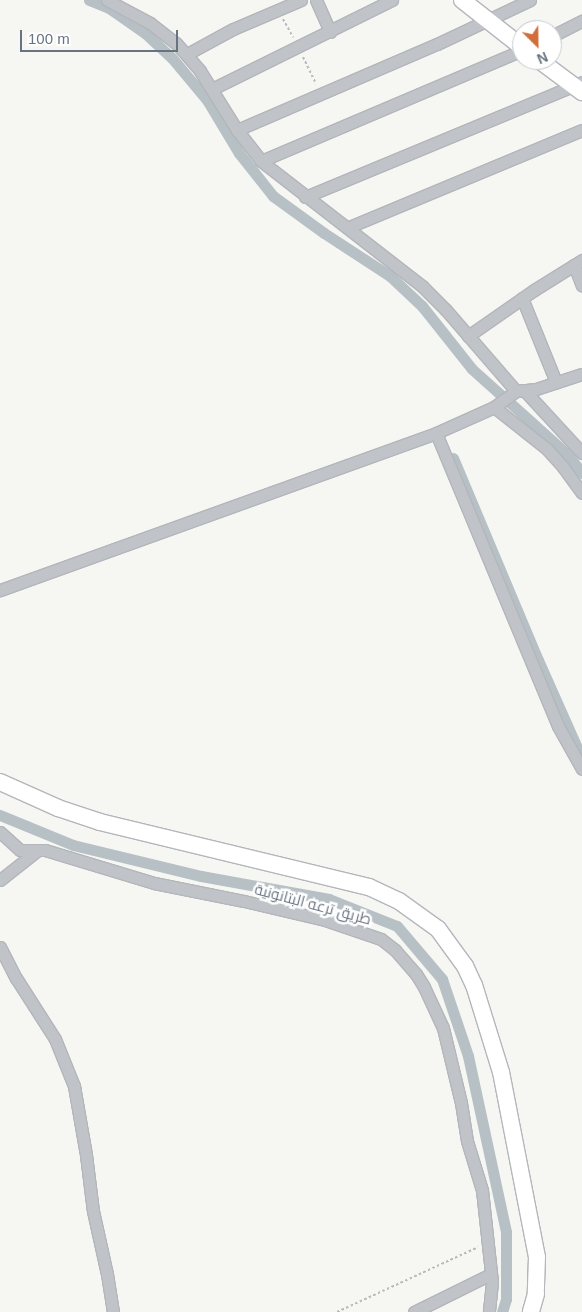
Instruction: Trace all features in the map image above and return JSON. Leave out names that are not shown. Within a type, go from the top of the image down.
[{"type":"street","points":[[107,0],[150,23],[187,54],[212,89],[237,130],[261,161],[305,197],[349,227],[422,286],[517,391],[582,453]]},
{"type":"street","points":[[187,54],[232,29],[301,0]]},
{"type":"street","points":[[316,0],[330,32]]},
{"type":"street","points":[[212,89],[392,0]]},
{"type":"street","points":[[462,0],[512,40]]},
{"type":"street","points":[[237,130],[530,0]]},
{"type":"street","points":[[562,31],[582,21]]},
{"type":"street","points":[[261,161],[512,52]]},
{"type":"street","points":[[554,70],[579,87]]},
{"type":"street","points":[[305,197],[579,87]]},
{"type":"street","points":[[349,227],[582,130]]},
{"type":"street","points":[[468,336],[578,262],[582,286]]},
{"type":"street","points":[[522,298],[556,382]]},
{"type":"street","points":[[0,590],[436,433],[497,405],[517,391],[531,391],[582,374]]},
{"type":"street","points":[[497,405],[547,449],[563,466],[582,493]]},
{"type":"street","points":[[436,433],[558,726],[582,769]]},
{"type":"street","points":[[0,782],[58,808],[100,822],[369,887],[399,901],[438,929],[465,966],[474,985],[500,1072],[537,1257],[536,1294],[531,1312]]},
{"type":"street","name":"طريق ترعه البتانونية","points":[[0,832],[20,850],[45,850],[154,883],[244,900],[325,920],[375,937],[390,946],[416,974],[441,1021],[460,1096],[467,1141],[482,1190],[492,1274],[489,1312]]},
{"type":"street","points":[[0,880],[38,850]]},
{"type":"street","points":[[0,946],[16,978],[55,1039],[74,1086],[85,1146],[93,1211],[113,1312]]},
{"type":"street","points":[[414,1312],[492,1274]]},
{"type":"path","points":[[279,10],[320,94]]},
{"type":"path","points":[[337,1312],[488,1242]]},
{"type":"waterway","points":[[89,0],[109,8],[145,33],[172,58],[207,100],[239,153],[273,196],[324,233],[390,276],[422,306],[472,369],[566,453],[582,473]]},
{"type":"waterway","points":[[453,458],[582,759]]},
{"type":"waterway","points":[[0,815],[73,845],[201,876],[329,899],[397,926],[442,979],[468,1056],[506,1232],[506,1299],[502,1312]]}]
